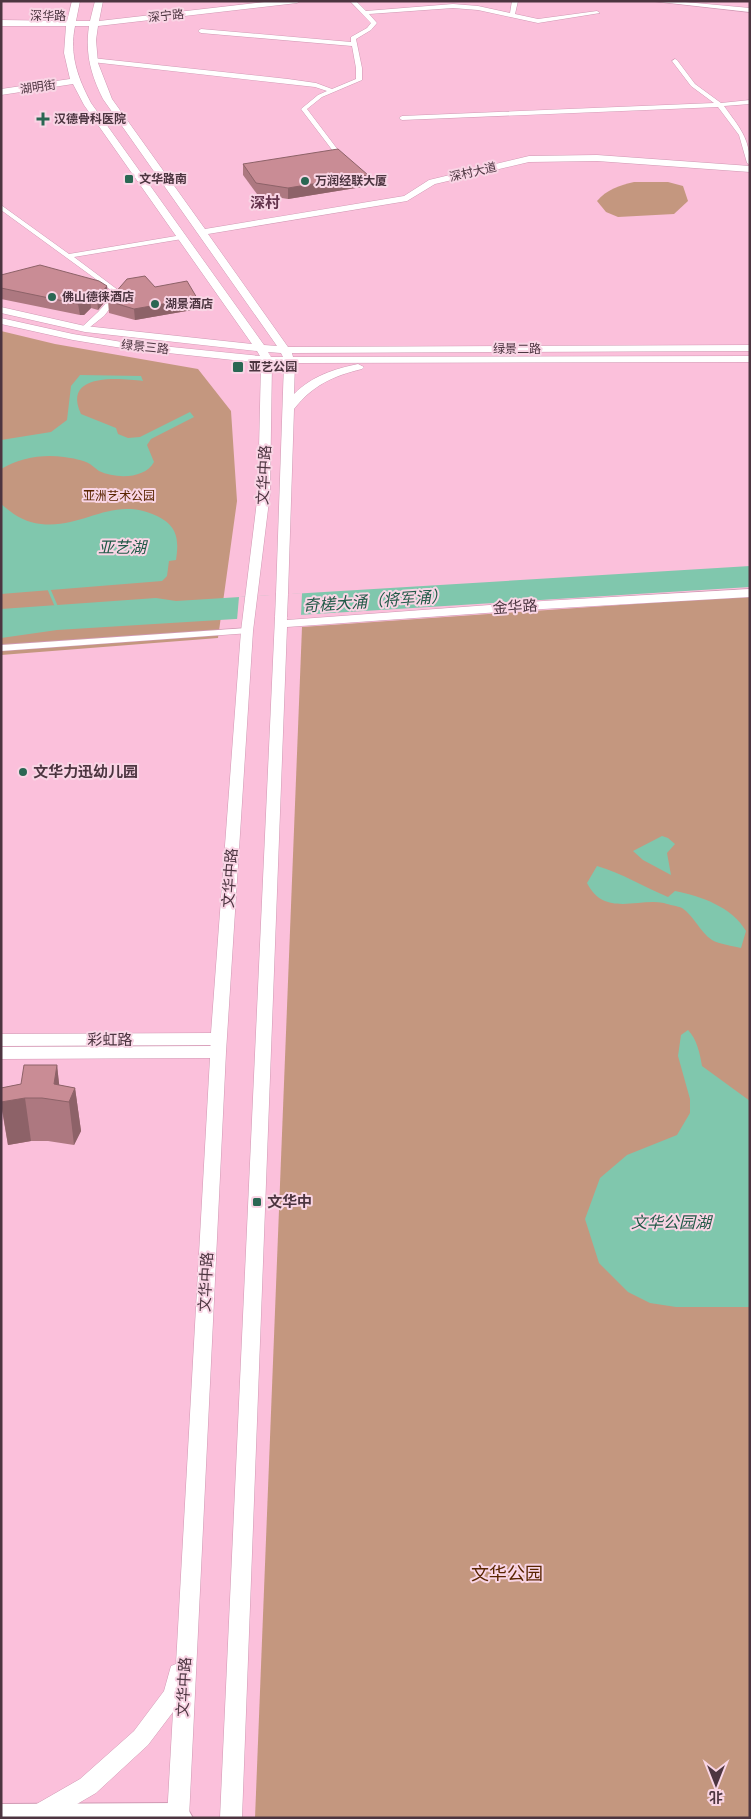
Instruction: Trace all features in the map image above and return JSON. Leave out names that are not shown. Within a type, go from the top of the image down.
[{"type":"main road","name":"文华中路","points":[[76,1],[67,43],[68,59],[74,81],[261,348],[267,360],[264,493],[248,625],[218,1046],[186,1640],[179,1817]]},
{"type":"main road","name":"文华中路","points":[[99,1],[91,43],[92,60],[97,80],[108,99],[285,350],[290,361],[281,621],[231,1818]]},
{"type":"main road","name":"深宁路","points":[[95,20],[235,1]]},
{"type":"main road","name":"深宁路","points":[[95,20],[297,1]]},
{"type":"main road","name":"深华路","points":[[1,16],[72,20]]},
{"type":"main road","name":"深华路","points":[[1,24],[72,20]]},
{"type":"main road","points":[[72,20],[95,20]]},
{"type":"main road","name":"湖明街","points":[[1,92],[74,81]]},
{"type":"main road","name":"深村大道","points":[[203,232],[407,198],[432,182],[529,159],[597,158],[750,169]]},
{"type":"main road","name":"绿景三路","points":[[1,310],[85,329],[129,336],[285,350]]},
{"type":"main road","name":"绿景三路","points":[[1,321],[122,345],[290,361]]},
{"type":"main road","name":"绿景二路","points":[[285,350],[750,348]]},
{"type":"main road","name":"绿景二路","points":[[290,361],[750,359]]},
{"type":"main road","points":[[289,408],[301,392],[317,380],[342,370],[373,364],[413,361]]},
{"type":"main road","name":"金华路","points":[[281,621],[750,592]]},
{"type":"main road","name":"彩虹路","points":[[1,1040],[218,1046]]},
{"type":"main road","name":"彩虹路","points":[[1,1053],[218,1046]]},
{"type":"main road","points":[[38,1815],[88,1786],[141,1738],[173,1695],[186,1640]]},
{"type":"main road","points":[[1,1815],[179,1817]]},
{"type":"street","points":[[335,150],[304,108],[320,96],[358,80],[359,68],[353,38],[369,29],[374,23],[353,1]]},
{"type":"street","points":[[512,15],[515,1]]},
{"type":"street","points":[[654,1],[750,10]]},
{"type":"street","points":[[363,13],[453,6],[478,8],[538,21],[597,13]]},
{"type":"street","points":[[201,31],[354,44]]},
{"type":"street","points":[[92,60],[288,81],[316,85],[332,91]]},
{"type":"street","points":[[675,61],[694,85],[720,105],[742,135],[750,163]]},
{"type":"street","points":[[402,118],[720,105],[750,102]]},
{"type":"street","points":[[1,207],[119,293],[85,329]]},
{"type":"street","points":[[68,256],[182,237]]},
{"type":"street","points":[[1,648],[248,625]]},
{"type":"green space","points":[[634,182],[668,182],[683,186],[688,201],[674,214],[618,217],[606,212],[597,201],[614,188]]},
{"type":"green space","name":"亚洲艺术公园","points":[[1,331],[55,344],[198,369],[231,411],[237,501],[218,638],[1,655]]},
{"type":"green space","name":"文华公园","points":[[750,596],[750,1818],[255,1818],[302,627]]},
{"type":"water","points":[[80,375],[141,376],[143,381],[107,379],[96,381],[86,385],[79,391],[77,401],[81,414],[116,428],[118,434],[128,438],[140,437],[190,412],[194,417],[151,439],[147,445],[154,462],[144,472],[130,476],[106,474],[84,461],[56,456],[23,460],[1,469],[1,440],[51,432],[67,420],[71,386]]},
{"type":"water","name":"亚艺湖","points":[[1,504],[29,522],[41,524],[71,522],[126,509],[157,516],[169,524],[176,534],[176,560],[169,561],[167,576],[162,581],[1,594]]},
{"type":"water","name":"奇槎大涌（将军涌）","points":[[750,566],[750,587],[57,630],[1,638],[1,609],[156,598],[176,601]]},
{"type":"water","points":[[662,836],[675,844],[667,853],[671,875],[643,860],[633,851]]},
{"type":"water","points":[[597,866],[624,876],[668,897],[675,891],[695,896],[724,909],[733,915],[746,931],[741,948],[712,940],[690,915],[680,907],[654,902],[622,904],[602,900],[587,883]]},
{"type":"water","name":"文华公园湖","points":[[688,1030],[696,1042],[702,1066],[750,1101],[750,1307],[676,1307],[650,1303],[628,1292],[599,1263],[585,1219],[600,1178],[627,1155],[677,1135],[690,1113],[690,1099],[678,1056],[681,1035]]},
{"type":"pier","points":[[302,593],[301,616],[237,620],[239,597]]},
{"type":"building","points":[[338,149],[368,175],[288,188],[256,183],[243,164]]},
{"type":"building","points":[[40,265],[99,281],[107,286],[97,298],[90,296],[83,303],[78,304],[1,288],[1,275]]},
{"type":"building","points":[[145,276],[155,287],[187,281],[197,298],[134,309],[108,301],[127,279]]},
{"type":"building","points":[[24,1065],[57,1065],[54,1084],[75,1088],[69,1102],[42,1098],[25,1098],[1,1102],[1,1088],[21,1084]]},
{"type":"waterway","points":[[48,587],[57,608]]},
{"type":"place","name":"汉德骨科医院","points":[[43,119]]},
{"type":"place","name":"文华路南","points":[[129,179]]},
{"type":"place","name":"万润经联大厦","points":[[305,181]]},
{"type":"place","name":"佛山德徕酒店","points":[[52,297]]},
{"type":"place","name":"湖景酒店","points":[[155,304]]},
{"type":"place","name":"亚艺公园","points":[[238,367]]},
{"type":"place","name":"文华力迅幼儿园","points":[[23,772]]},
{"type":"place","name":"文华中","points":[[257,1202]]},
{"type":"district","name":"深村","points":[[265,203]]}]
